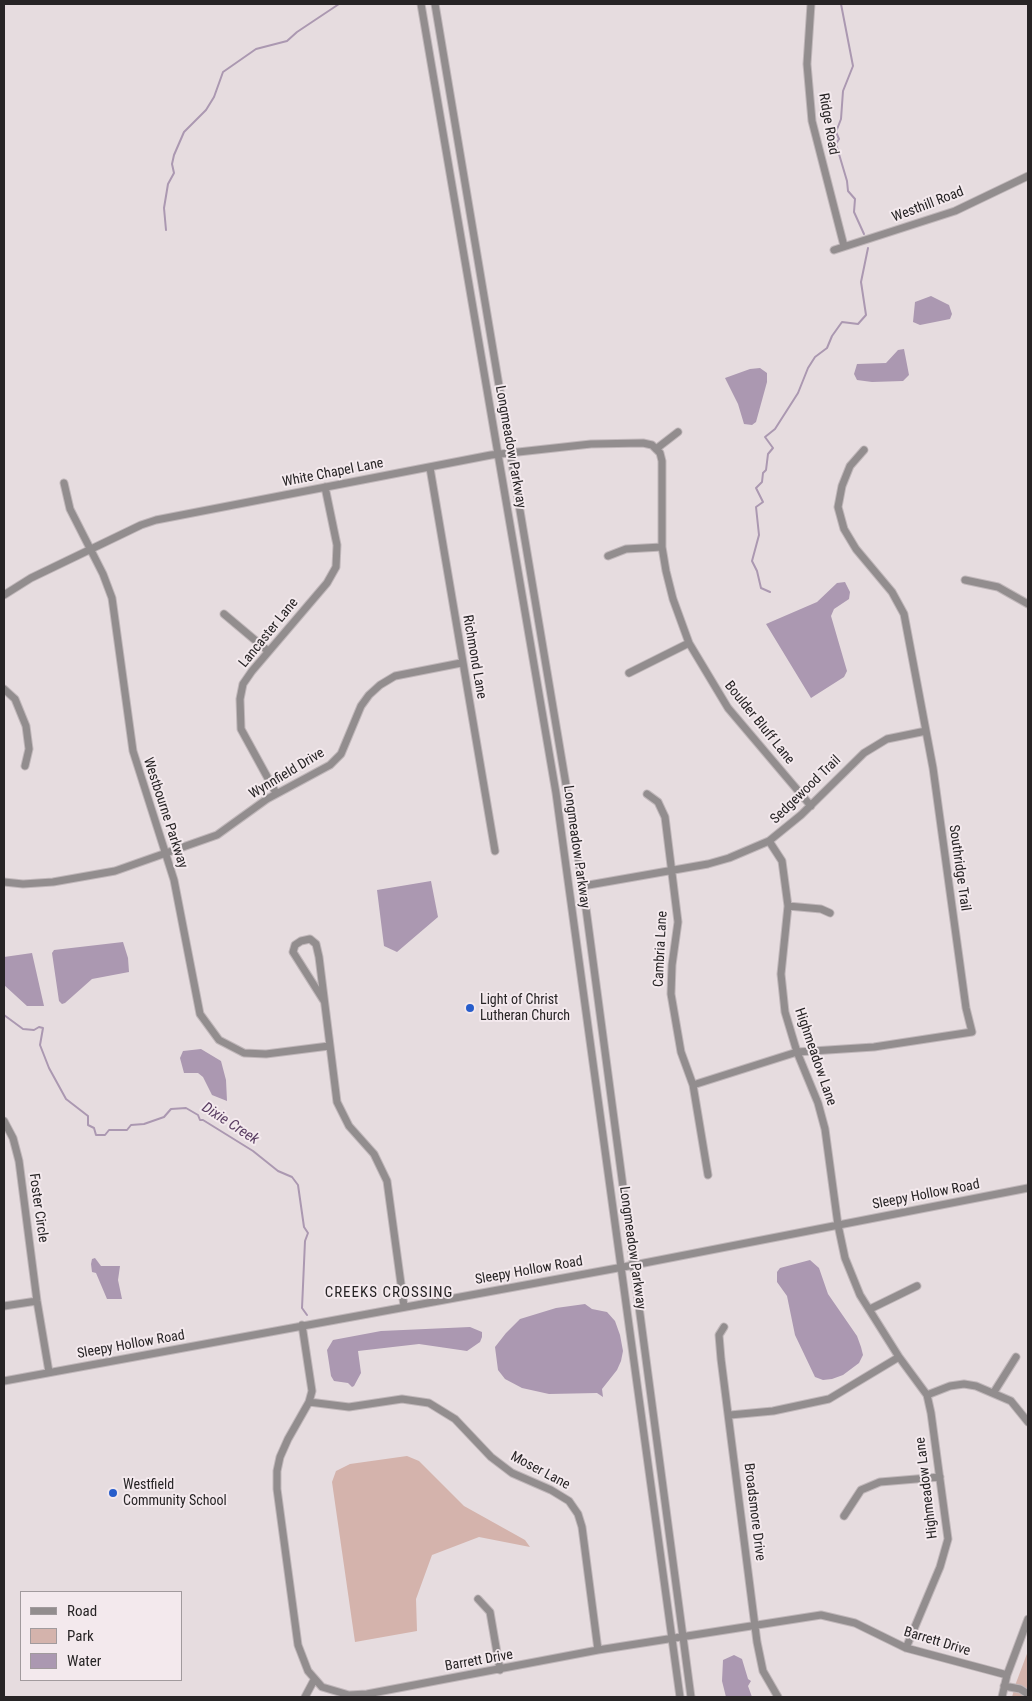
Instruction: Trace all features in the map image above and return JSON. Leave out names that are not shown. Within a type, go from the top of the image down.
[{"type":"street","name":"Longmeadow Parkway","points":[[421,4],[557,803],[680,1697]]},
{"type":"street","name":"Longmeadow Parkway","points":[[434,4],[583,886],[691,1697]]},
{"type":"street","name":"Ridge Road","points":[[810,4],[807,64],[812,121],[844,246]]},
{"type":"street","name":"Westhill Road","points":[[834,250],[954,211],[1028,176]]},
{"type":"street","points":[[656,449],[678,432]]},
{"type":"street","name":"White Chapel Lane","points":[[4,594],[31,578],[91,548],[156,520],[498,454],[621,443],[643,443],[656,449]]},
{"type":"street","name":"Boulder Bluff Lane","points":[[656,449],[662,461],[662,547],[673,599],[689,643],[728,708],[811,806]]},
{"type":"street","name":"Southridge Trail","points":[[693,1085],[797,1052],[874,1047],[972,1032],[966,1008],[926,731],[904,614],[892,592],[852,543],[844,529],[838,507],[842,486],[850,466],[864,450]]},
{"type":"street","name":"Richmond Lane","points":[[430,468],[495,851]]},
{"type":"street","name":"Westbourne Parkway","points":[[64,483],[70,509],[91,548],[112,598],[133,751],[174,880],[200,1014],[213,1033],[227,1045],[244,1053],[266,1054],[329,1046]]},
{"type":"street","name":"Lancaster Lane","points":[[276,794],[246,742],[239,718],[244,684],[268,651],[327,583],[336,567],[336,545],[325,487]]},
{"type":"street","points":[[608,556],[626,549],[662,547]]},
{"type":"street","points":[[965,580],[998,587],[1028,601]]},
{"type":"street","points":[[224,614],[268,651]]},
{"type":"street","points":[[628,673],[689,643]]},
{"type":"street","name":"Wynnfield Drive","points":[[4,882],[23,884],[81,878],[115,871],[216,835],[276,794],[316,775],[341,754],[361,706],[380,684],[395,676],[462,663]]},
{"type":"street","points":[[4,689],[15,699],[26,726],[29,749],[25,766]]},
{"type":"street","name":"Sedgewood Trail","points":[[583,886],[672,871],[729,858],[769,841],[811,806],[855,760],[876,744],[900,736],[926,731]]},
{"type":"street","name":"Cambria Lane","points":[[647,794],[658,802],[664,817],[678,922],[672,965],[671,994],[681,1052],[693,1085],[708,1175]]},
{"type":"street","name":"Highmeadow Lane","points":[[769,841],[782,861],[788,906],[782,974],[783,1000],[797,1052],[818,1102],[825,1129],[838,1225],[845,1258],[860,1295],[899,1357],[927,1395],[948,1539],[940,1566],[906,1648]]},
{"type":"street","points":[[788,906],[821,909],[830,913]]},
{"type":"street","points":[[324,1001],[293,952],[295,945],[301,941],[310,939],[316,944],[324,1001],[329,1046],[337,1102],[349,1126],[374,1154],[387,1181],[404,1306]]},
{"type":"street","name":"Foster Circle","points":[[4,1121],[13,1138],[18,1161],[37,1301],[49,1372]]},
{"type":"street","name":"Sleepy Hollow Road","points":[[4,1381],[634,1265],[1028,1188]]},
{"type":"street","points":[[870,1309],[917,1286]]},
{"type":"street","points":[[4,1306],[37,1301]]},
{"type":"street","points":[[302,1325],[312,1380],[310,1402],[288,1439],[280,1457],[277,1471],[277,1489],[298,1645],[308,1671],[314,1680],[304,1697]]},
{"type":"street","name":"Broadsmore Drive","points":[[724,1327],[719,1335],[756,1625],[763,1671],[778,1697]]},
{"type":"street","points":[[730,1416],[773,1411],[829,1399],[899,1357]]},
{"type":"street","points":[[994,1392],[1016,1357]]},
{"type":"street","points":[[927,1395],[950,1386],[964,1384],[994,1392],[1011,1401],[1028,1422]]},
{"type":"street","name":"Moser Lane","points":[[310,1402],[349,1407],[402,1400],[430,1403],[455,1419],[491,1457],[512,1473],[551,1490],[569,1501],[578,1514],[582,1527],[598,1650]]},
{"type":"street","points":[[844,1516],[862,1490],[880,1482],[940,1477]]},
{"type":"street","points":[[478,1599],[490,1612],[500,1670]]},
{"type":"street","name":"Barrett Drive","points":[[314,1680],[322,1686],[340,1693],[358,1695],[500,1670],[598,1650],[672,1640],[821,1614],[855,1623],[906,1648],[1007,1675]]},
{"type":"street","points":[[1002,1697],[1007,1675],[1028,1619]]},
{"type":"street","points":[[1004,1686],[1020,1689],[1028,1694]]},
{"type":"green space","points":[[407,1456],[419,1461],[464,1506],[525,1540],[530,1547],[479,1537],[432,1555],[416,1599],[417,1631],[355,1642],[332,1482],[336,1471],[350,1464]]},
{"type":"green space","points":[[1028,1651],[1028,1697],[1012,1697],[1016,1683]]},
{"type":"water","points":[[931,296],[949,305],[952,314],[950,319],[920,325],[913,322],[915,302]]},
{"type":"water","points":[[904,349],[909,375],[903,381],[872,382],[857,380],[854,374],[857,364],[886,363],[898,350]]},
{"type":"water","points":[[760,368],[767,373],[767,382],[756,422],[752,425],[744,424],[738,404],[725,378],[750,369]]},
{"type":"water","points":[[845,582],[850,592],[849,599],[834,609],[831,616],[847,671],[844,677],[811,698],[766,624],[817,602],[837,583]]},
{"type":"water","points":[[431,881],[438,917],[397,952],[384,946],[377,890]]},
{"type":"water","points":[[123,942],[128,958],[129,972],[92,979],[65,1003],[62,1004],[59,1001],[52,953],[54,950]]},
{"type":"water","points":[[32,953],[44,1006],[27,1006],[4,985],[4,957]]},
{"type":"water","points":[[201,1049],[221,1061],[226,1080],[227,1101],[212,1095],[203,1077],[198,1073],[184,1073],[180,1058],[183,1051]]},
{"type":"water","points":[[95,1258],[101,1266],[120,1266],[118,1280],[122,1299],[107,1299],[96,1273],[92,1272],[92,1259]]},
{"type":"water","points":[[810,1260],[819,1268],[828,1294],[857,1336],[863,1355],[859,1363],[843,1375],[832,1379],[823,1380],[815,1377],[795,1335],[787,1296],[777,1282],[777,1272],[780,1268]]},
{"type":"water","points":[[585,1304],[592,1309],[607,1312],[615,1321],[620,1335],[623,1351],[621,1361],[617,1370],[602,1389],[603,1397],[597,1393],[549,1394],[522,1388],[505,1379],[498,1370],[495,1347],[520,1319],[556,1308]]},
{"type":"water","points":[[470,1327],[482,1332],[482,1337],[480,1342],[467,1351],[419,1344],[358,1351],[361,1373],[354,1386],[334,1381],[331,1376],[327,1350],[333,1340],[381,1331]]},
{"type":"water","points":[[734,1655],[742,1659],[748,1679],[751,1681],[748,1686],[752,1697],[726,1697],[722,1681],[723,1660]]},
{"type":"waterway","points":[[166,230],[164,208],[168,184],[174,173],[172,164],[174,155],[184,132],[206,110],[214,97],[223,72],[256,49],[287,41],[297,32],[339,4]]},
{"type":"waterway","points":[[841,4],[853,66],[843,91],[841,119],[836,132],[839,139],[836,144],[847,181],[848,191],[855,199],[854,212],[864,234]]},
{"type":"waterway","points":[[770,592],[761,588],[757,571],[752,561],[759,535],[756,507],[763,502],[756,488],[762,482],[768,454],[773,448],[765,437],[775,429],[798,393],[808,368],[815,357],[827,348],[832,336],[842,322],[858,324],[866,315],[861,282],[868,248]]},
{"type":"waterway","name":"Dixie Creek","points":[[4,1015],[23,1029],[34,1030],[39,1027],[43,1028],[40,1045],[49,1068],[66,1099],[88,1116],[88,1125],[94,1128],[96,1135],[105,1135],[109,1130],[127,1130],[131,1125],[144,1124],[164,1117],[171,1109],[186,1108],[198,1115],[200,1120],[203,1120],[253,1151],[278,1171],[292,1177],[298,1185],[304,1227],[308,1233],[305,1241],[302,1308],[307,1315]]},
{"type":"place","name":"Light of Christ Lutheran Church","points":[[470,1008]]},
{"type":"place","name":"Westfield Community School","points":[[113,1493]]},
{"type":"district","name":"CREEKS CROSSING","points":[[389,1293]]}]
